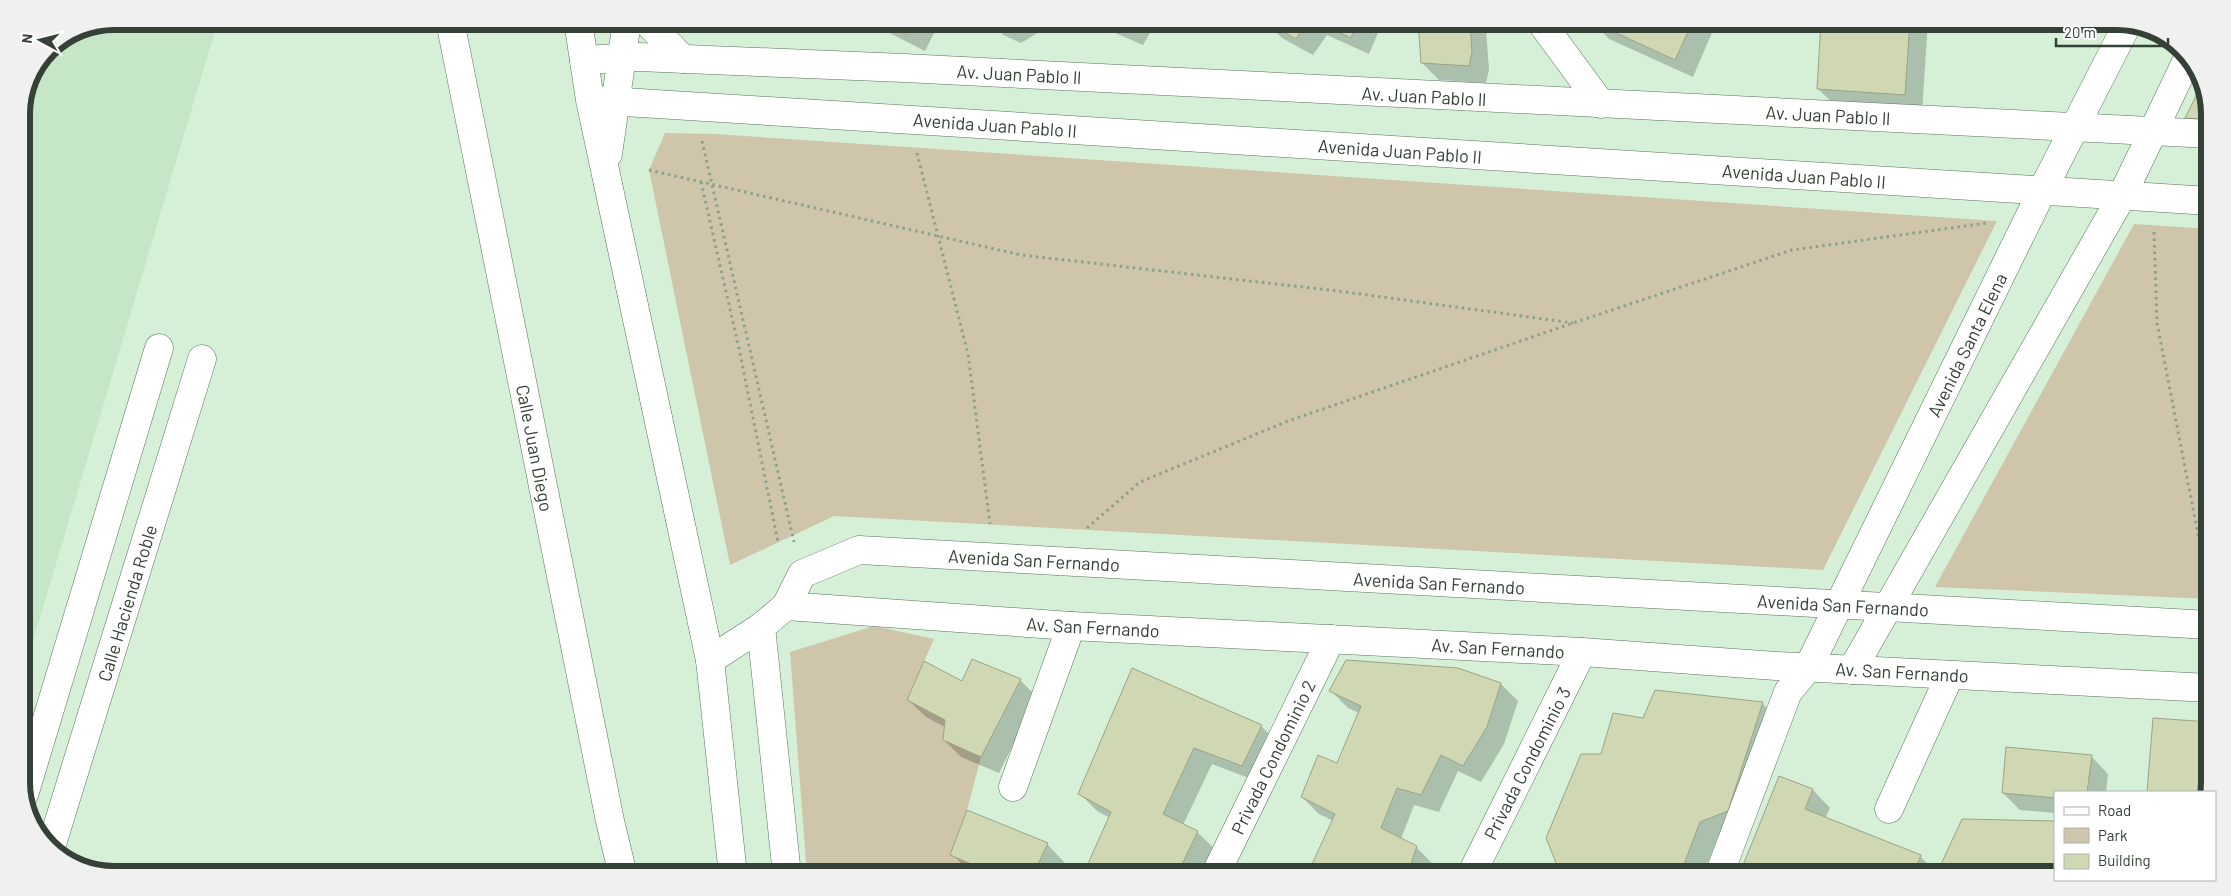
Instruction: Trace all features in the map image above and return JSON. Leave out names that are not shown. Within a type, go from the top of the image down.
[{"type":"street","name":"Calle Juan Diego","points":[[452,30],[610,821],[623,866]]},
{"type":"street","points":[[579,30],[584,60],[602,101],[606,172],[710,660],[727,866]]},
{"type":"street","points":[[602,101],[630,58],[628,30]]},
{"type":"street","points":[[655,30],[683,60]]},
{"type":"street","points":[[1547,30],[1601,104]]},
{"type":"street","name":"Avenida Santa Elena","points":[[1722,866],[1788,692],[1808,668],[2042,191],[2124,31]]},
{"type":"street","name":"Av. Juan Pablo ll","points":[[584,60],[630,58],[975,72],[2201,134]]},
{"type":"street","points":[[1852,670],[2122,196],[2185,64]]},
{"type":"street","name":"Avenida Juan Pablo II","points":[[602,101],[2201,200]]},
{"type":"street","points":[[30,775],[159,348]]},
{"type":"street","name":"Calle Hacienda Roble","points":[[53,841],[202,359]]},
{"type":"street","name":"Avenida San Fernando","points":[[802,574],[859,550],[2201,624]]},
{"type":"street","points":[[710,660],[761,627],[786,606],[802,574]]},
{"type":"street","name":"Av. San Fernando","points":[[786,606],[1071,626],[1582,652],[1808,668],[2201,688]]},
{"type":"street","points":[[1013,787],[1071,626]]},
{"type":"street","points":[[761,627],[786,866]]},
{"type":"street","name":"Privada Condominio 2","points":[[1218,866],[1331,639]]},
{"type":"street","name":"Privada Condominio 3","points":[[1475,866],[1582,652]]},
{"type":"street","points":[[1889,809],[1950,675]]},
{"type":"path","points":[[694,106],[802,574]]},
{"type":"path","points":[[916,147],[968,354],[990,524]]},
{"type":"path","points":[[649,170],[1021,255],[1338,291],[1573,323]]},
{"type":"path","points":[[701,182],[740,354],[778,542]]},
{"type":"path","points":[[1086,530],[1140,482],[1288,421],[1573,323],[1792,250],[1987,223]]},
{"type":"path","points":[[2153,226],[2157,323],[2201,547]]},
{"type":"shaded area","points":[[114,30],[215,30],[30,651],[30,114],[32,97],[36,82],[46,65],[65,65],[65,46],[82,36]]},
{"type":"green space","points":[[665,133],[715,134],[1997,221],[1823,570],[834,516],[730,565],[649,170]]},
{"type":"green space","points":[[2134,224],[2201,228],[2201,599],[1935,587]]},
{"type":"green space","points":[[874,626],[934,639],[907,700],[945,720],[943,740],[981,757],[967,810],[951,854],[977,866],[806,866],[790,652]]},
{"type":"building","points":[[898,30],[910,30],[907,35]]},
{"type":"building","points":[[1280,30],[1302,30],[1296,39]]},
{"type":"building","points":[[1334,30],[1354,30],[1351,38]]},
{"type":"building","points":[[1419,30],[1471,30],[1472,52],[1469,66],[1421,63]]},
{"type":"building","points":[[1610,30],[1689,30],[1675,60]]},
{"type":"building","points":[[1820,30],[1909,30],[1905,95],[1817,89]]},
{"type":"building","points":[[2198,92],[2201,119],[2185,118]]},
{"type":"building","points":[[972,659],[1021,679],[981,757],[943,740],[945,720],[907,700],[924,661],[962,681]]},
{"type":"building","points":[[1346,660],[1458,668],[1501,683],[1487,727],[1463,766],[1441,755],[1421,795],[1397,788],[1381,828],[1417,846],[1410,866],[1311,866],[1335,814],[1301,797],[1318,755],[1337,763],[1361,706],[1329,691]]},
{"type":"building","points":[[1132,668],[1262,725],[1242,766],[1194,748],[1163,814],[1198,831],[1181,866],[1087,866],[1111,812],[1078,794]]},
{"type":"building","points":[[1655,690],[1763,702],[1728,811],[1700,822],[1683,866],[1557,866],[1546,838],[1581,754],[1601,754],[1613,713],[1643,718]]},
{"type":"building","points":[[2153,718],[2201,721],[2200,791],[2147,791]]},
{"type":"building","points":[[2006,747],[2092,755],[2087,791],[2054,791],[2054,798],[2002,793]]},
{"type":"building","points":[[1779,776],[1813,789],[1805,809],[1921,855],[1917,866],[1743,866]]},
{"type":"building","points":[[967,810],[1048,843],[1037,866],[976,866],[950,855]]},
{"type":"building","points":[[1962,819],[2054,821],[2054,866],[1940,866]]}]
